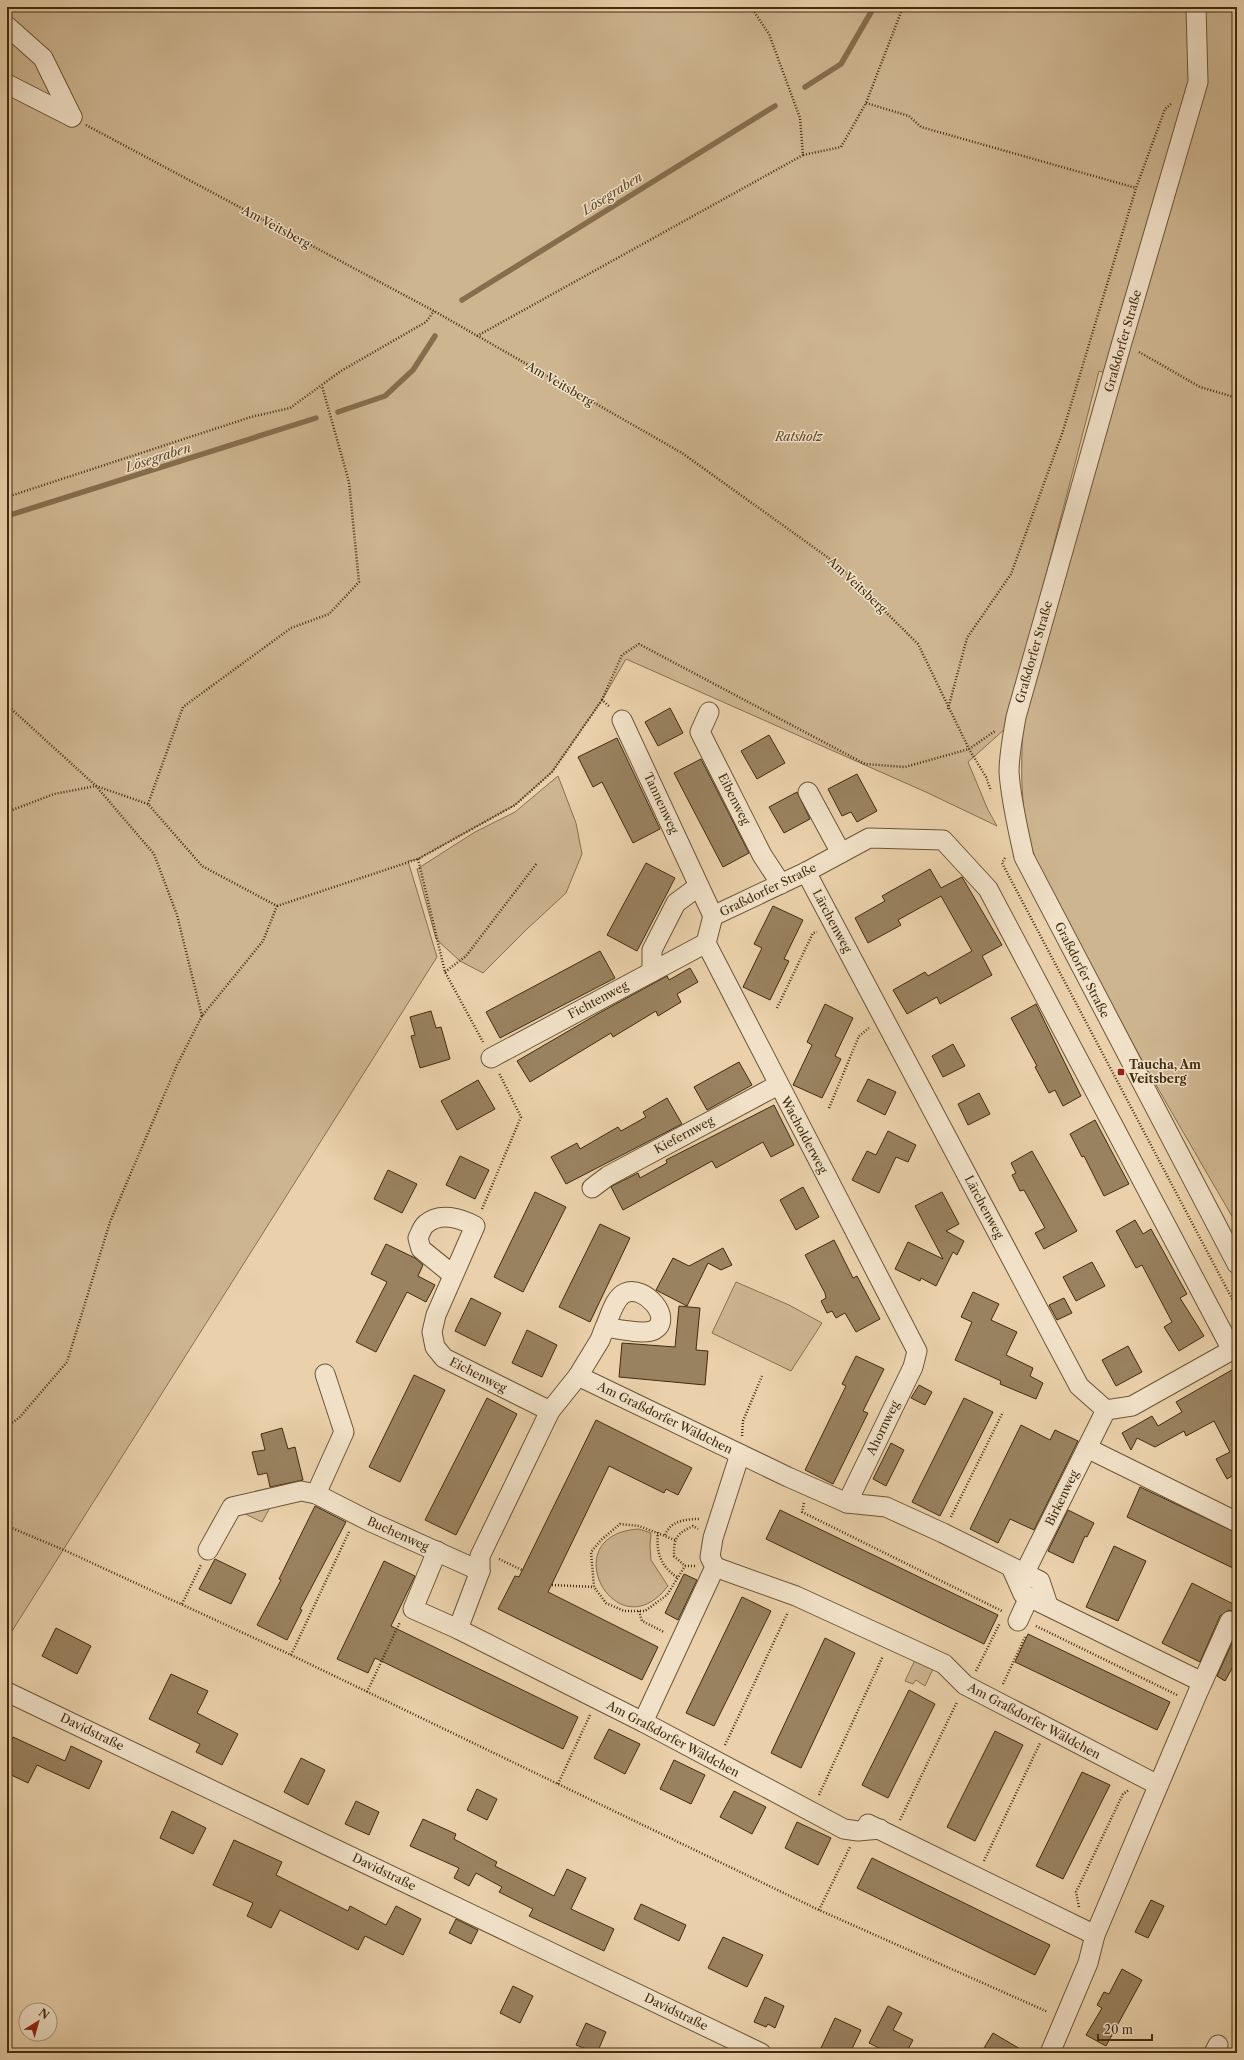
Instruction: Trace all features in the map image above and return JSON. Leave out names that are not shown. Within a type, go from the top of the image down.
[{"type":"street","name":"Graßdorfer Straße","points":[[1196,7],[1198,82],[1122,342],[1016,717],[1011,744],[1009,771],[1015,817],[1024,857],[1237,1264]]},
{"type":"street","points":[[7,26],[43,58],[72,117]]},
{"type":"street","points":[[7,84],[72,117]]},
{"type":"street","name":"Eibenweg","points":[[709,712],[700,732],[762,855],[780,884]]},
{"type":"street","name":"Tannenweg","points":[[622,720],[713,916]]},
{"type":"street","points":[[808,792],[841,853]]},
{"type":"street","name":"Graßdorfer Straße","points":[[713,916],[806,872],[869,838],[943,840],[988,889],[1235,1349]]},
{"type":"street","name":"Lärchenweg","points":[[806,872],[1079,1386],[1106,1410]]},
{"type":"street","points":[[652,972],[652,950],[676,903],[699,886]]},
{"type":"street","points":[[706,943],[713,916]]},
{"type":"street","name":"Fichtenweg","points":[[491,1058],[706,943]]},
{"type":"street","name":"Wacholderweg","points":[[706,943],[778,1085],[917,1351]]},
{"type":"street","name":"Kiefernweg","points":[[592,1188],[608,1176],[778,1085]]},
{"type":"street","points":[[454,1275],[421,1249],[418,1238],[425,1225],[437,1218],[459,1218],[475,1226]]},
{"type":"street","name":"Eichenweg","points":[[475,1226],[436,1315],[432,1332],[434,1348],[444,1358],[550,1411]]},
{"type":"street","points":[[458,1630],[480,1571],[480,1556],[550,1411],[578,1376],[600,1340],[605,1327]]},
{"type":"street","points":[[1106,1410],[1132,1406],[1235,1349]]},
{"type":"street","name":"Ahornweg","points":[[847,1503],[913,1367],[917,1351]]},
{"type":"street","points":[[316,1494],[344,1432],[325,1374]]},
{"type":"street","name":"Am Graßdorfer Wäldchen","points":[[578,1376],[788,1478],[808,1485],[847,1503],[886,1507],[943,1533],[1021,1580],[1040,1581],[1048,1605],[1202,1682]]},
{"type":"street","name":"Birkenweg","points":[[1016,1623],[1021,1580],[1106,1410]]},
{"type":"street","points":[[1087,1448],[1237,1522]]},
{"type":"street","points":[[643,1722],[715,1567],[710,1557],[716,1530],[740,1454]]},
{"type":"street","name":"Buchenweg","points":[[208,1550],[232,1507],[301,1491],[316,1494],[357,1515],[480,1571]]},
{"type":"street","points":[[413,1609],[437,1551]]},
{"type":"street","name":"Am Graßdorfer Wäldchen","points":[[715,1567],[796,1596],[944,1664],[967,1686],[1151,1782]]},
{"type":"street","name":"Am Graßdorfer Wäldchen","points":[[413,1609],[643,1722],[716,1763],[844,1829],[886,1832]]},
{"type":"street","points":[[1050,2053],[1088,1963],[1095,1935],[1151,1782],[1202,1682],[1230,1621]]},
{"type":"street","name":"Davidstraße","points":[[7,1692],[761,2053]]},
{"type":"street","points":[[816,1815],[849,1817],[886,1832],[1095,1935]]},
{"type":"path","points":[[751,7],[769,34],[800,118],[804,155]]},
{"type":"path","points":[[477,336],[804,155],[841,147],[866,103],[903,7]]},
{"type":"path","points":[[948,709],[967,638],[1011,574],[1063,432],[1136,188],[1165,109],[1176,100]]},
{"type":"path","points":[[866,103],[910,116],[921,127],[1136,188]]},
{"type":"path","name":"Am Veitsberg","points":[[72,117],[434,311],[682,453],[837,564],[918,644],[948,709],[986,777],[993,798]]},
{"type":"path","points":[[7,498],[251,417],[290,408],[341,371],[426,322],[434,311]]},
{"type":"path","points":[[1122,342],[1200,387],[1237,398]]},
{"type":"path","points":[[148,804],[183,707],[291,628],[329,614],[359,582],[349,482],[322,386]]},
{"type":"path","points":[[7,812],[54,794],[96,786],[148,804],[202,866],[277,906],[418,859],[516,805],[552,772],[602,700],[622,655],[639,644],[865,764],[906,767],[969,749],[1016,717]]},
{"type":"path","points":[[602,700],[622,720]]},
{"type":"path","points":[[7,705],[96,786],[154,854],[177,915],[202,1016]]},
{"type":"path","points":[[1006,856],[1002,862],[1237,1308]]},
{"type":"path","points":[[418,859],[445,972],[521,1117],[475,1226]]},
{"type":"path","points":[[445,972],[466,956],[537,863]]},
{"type":"path","points":[[7,1426],[19,1418],[67,1362],[110,1222],[177,1065],[202,1016],[263,941],[277,906]]},
{"type":"path","points":[[777,1008],[813,933],[834,925]]},
{"type":"path","points":[[828,1108],[858,1036],[870,1027],[885,1021]]},
{"type":"path","points":[[740,1454],[743,1421],[762,1376]]},
{"type":"path","points":[[943,1533],[1003,1412]]},
{"type":"path","points":[[808,1485],[802,1512],[1005,1612],[1016,1623],[1181,1697]]},
{"type":"path","points":[[290,1655],[357,1515]]},
{"type":"path","points":[[665,1535],[674,1523],[688,1519],[706,1518],[716,1530]]},
{"type":"path","points":[[675,1540],[658,1532],[639,1526],[620,1524],[591,1552],[594,1587],[606,1603],[624,1611],[645,1612],[667,1595],[685,1566]]},
{"type":"path","points":[[7,1526],[182,1604],[290,1655],[819,1910],[1052,2014]]},
{"type":"path","points":[[715,1567],[685,1566],[674,1556],[675,1540],[681,1532],[693,1526],[716,1530]]},
{"type":"path","points":[[658,1532],[656,1545],[660,1559],[678,1578]]},
{"type":"path","points":[[182,1604],[208,1550]]},
{"type":"path","points":[[483,1551],[522,1570]]},
{"type":"path","points":[[552,1585],[594,1587]]},
{"type":"path","points":[[716,1763],[796,1596]]},
{"type":"path","points":[[367,1692],[406,1609],[413,1609]]},
{"type":"path","points":[[639,1611],[642,1621],[681,1640]]},
{"type":"path","points":[[886,1832],[967,1686],[1016,1623]]},
{"type":"path","points":[[995,1701],[1016,1623]]},
{"type":"path","points":[[816,1815],[891,1639]]},
{"type":"path","points":[[558,1784],[598,1700]]},
{"type":"path","points":[[977,1877],[1047,1728]]},
{"type":"path","points":[[1080,1913],[1076,1892],[1123,1794],[1151,1782]]},
{"type":"path","points":[[819,1910],[858,1831]]},
{"type":"green space","name":"Ratsholz","points":[[7,7],[1237,7],[1237,1225],[1178,1124],[1054,899],[1040,871],[1035,857],[1030,842],[1024,813],[1022,771],[1023,727],[1116,377],[1099,371],[1006,728],[968,762],[988,810],[997,826],[928,793],[626,659],[602,700],[552,772],[515,805],[418,859],[408,861],[437,957],[7,1639]]},
{"type":"green space","points":[[558,776],[576,823],[582,854],[566,893],[483,973],[460,961],[436,939],[417,869],[475,832],[515,812]]},
{"type":"green space","points":[[736,1282],[789,1305],[822,1323],[791,1371],[712,1333]]},
{"type":"green space","points":[[272,1504],[262,1522],[241,1512]]},
{"type":"green space","points":[[639,1529],[651,1533],[651,1560],[668,1586],[648,1603],[629,1606],[613,1599],[601,1585],[596,1567],[600,1550],[613,1536]]},
{"type":"green space","points":[[915,1660],[933,1669],[925,1686],[916,1680],[913,1684],[905,1681]]},
{"type":"building","points":[[670,708],[683,733],[658,746],[645,722]]},
{"type":"building","points":[[769,735],[785,763],[757,779],[741,751]]},
{"type":"building","points":[[617,738],[660,829],[633,843],[602,782],[593,787],[578,757]]},
{"type":"building","points":[[701,759],[749,853],[723,867],[674,773]]},
{"type":"building","points":[[857,774],[877,811],[857,822],[851,812],[842,816],[828,789]]},
{"type":"building","points":[[797,792],[810,819],[784,833],[769,807]]},
{"type":"building","points":[[646,863],[675,878],[637,951],[607,935]]},
{"type":"building","points":[[930,869],[941,888],[962,877],[1002,945],[982,956],[992,975],[940,1004],[937,997],[907,1014],[893,990],[925,972],[928,976],[972,951],[941,896],[898,920],[901,925],[868,943],[855,918],[885,901],[882,896]]},
{"type":"building","points":[[773,906],[803,920],[784,959],[789,961],[770,1000],[743,987],[762,948],[754,944]]},
{"type":"building","points":[[600,951],[615,978],[500,1038],[486,1012]]},
{"type":"building","points":[[690,968],[698,982],[677,994],[681,1002],[658,1016],[656,1011],[613,1037],[611,1033],[530,1082],[517,1061],[601,1012],[667,976],[669,980]]},
{"type":"building","points":[[825,1004],[853,1018],[835,1056],[841,1059],[822,1098],[793,1085],[812,1045],[807,1042]]},
{"type":"building","points":[[1036,1004],[1081,1096],[1063,1106],[1055,1090],[1049,1093],[1035,1067],[1037,1066],[1011,1018]]},
{"type":"building","points":[[431,1011],[436,1028],[441,1027],[450,1059],[420,1068],[411,1036],[415,1035],[410,1017]]},
{"type":"building","points":[[953,1044],[965,1066],[943,1077],[932,1056]]},
{"type":"building","points":[[739,1062],[752,1085],[707,1110],[694,1087]]},
{"type":"building","points":[[868,1079],[896,1092],[885,1115],[857,1101]]},
{"type":"building","points":[[478,1080],[495,1109],[457,1130],[441,1101]]},
{"type":"building","points":[[979,1093],[990,1114],[968,1125],[958,1104]]},
{"type":"building","points":[[667,1098],[682,1124],[566,1184],[551,1157],[577,1143],[580,1149],[618,1127],[621,1131],[646,1117],[643,1112]]},
{"type":"building","points":[[774,1105],[794,1145],[771,1157],[763,1142],[716,1168],[712,1161],[623,1210],[611,1187],[638,1173],[640,1178],[667,1163],[666,1160]]},
{"type":"building","points":[[1095,1120],[1129,1184],[1104,1196],[1084,1156],[1082,1157],[1070,1134]]},
{"type":"building","points":[[888,1131],[916,1145],[908,1162],[896,1157],[879,1193],[852,1180],[867,1151],[876,1155]]},
{"type":"building","points":[[1032,1151],[1077,1231],[1044,1249],[1035,1233],[1045,1228],[1024,1190],[1020,1191],[1012,1175],[1016,1173],[1011,1163]]},
{"type":"building","points":[[460,1156],[489,1170],[475,1199],[446,1185]]},
{"type":"building","points":[[388,1170],[417,1184],[402,1213],[374,1199]]},
{"type":"building","points":[[803,1187],[819,1217],[796,1230],[780,1200]]},
{"type":"building","points":[[535,1192],[566,1207],[523,1292],[494,1277]]},
{"type":"building","points":[[942,1192],[959,1224],[946,1231],[964,1241],[957,1255],[953,1252],[936,1286],[921,1278],[920,1281],[895,1269],[908,1242],[943,1259],[915,1206]]},
{"type":"building","points":[[1135,1220],[1143,1234],[1151,1229],[1187,1294],[1180,1298],[1204,1336],[1179,1351],[1164,1327],[1172,1322],[1142,1265],[1136,1268],[1116,1231]]},
{"type":"building","points":[[600,1224],[630,1238],[590,1322],[559,1307]]},
{"type":"building","points":[[834,1240],[853,1278],[857,1276],[880,1319],[856,1332],[845,1313],[836,1318],[832,1311],[827,1313],[821,1301],[826,1298],[825,1293],[805,1255]]},
{"type":"building","points":[[386,1244],[415,1258],[423,1265],[418,1276],[435,1285],[426,1302],[407,1292],[376,1352],[356,1342],[387,1282],[371,1274]]},
{"type":"building","points":[[723,1248],[732,1265],[721,1270],[708,1263],[687,1306],[656,1290],[673,1258],[689,1266]]},
{"type":"building","points":[[1092,1262],[1105,1286],[1076,1301],[1063,1277]]},
{"type":"building","points":[[973,1292],[999,1304],[991,1320],[1017,1332],[1006,1355],[1033,1368],[1030,1376],[1043,1383],[1036,1399],[1000,1384],[1001,1381],[955,1360],[972,1322],[961,1317]]},
{"type":"building","points":[[471,1298],[501,1313],[485,1346],[455,1331]]},
{"type":"building","points":[[1064,1298],[1072,1313],[1057,1320],[1049,1305]]},
{"type":"building","points":[[679,1306],[700,1308],[696,1350],[708,1351],[705,1385],[619,1377],[622,1343],[675,1347]]},
{"type":"building","points":[[527,1330],[557,1345],[542,1377],[512,1363]]},
{"type":"building","points":[[1128,1346],[1142,1372],[1116,1386],[1102,1360]]},
{"type":"building","points":[[856,1356],[884,1369],[863,1411],[868,1413],[833,1484],[805,1470],[846,1386],[842,1384]]},
{"type":"building","points":[[1237,1367],[1237,1473],[1227,1479],[1216,1459],[1230,1452],[1214,1421],[1186,1436],[1184,1431],[1155,1447],[1137,1438],[1131,1450],[1122,1433],[1152,1416],[1158,1426],[1182,1412],[1176,1402]]},
{"type":"building","points":[[414,1375],[445,1390],[400,1482],[369,1467]]},
{"type":"building","points":[[919,1385],[932,1392],[925,1405],[911,1398]]},
{"type":"building","points":[[487,1398],[517,1414],[456,1535],[425,1520]]},
{"type":"building","points":[[964,1398],[993,1412],[940,1516],[912,1502]]},
{"type":"building","points":[[596,1420],[692,1468],[678,1495],[666,1489],[664,1493],[609,1466],[548,1592],[658,1647],[642,1680],[498,1609],[515,1576],[519,1577]]},
{"type":"building","points":[[1021,1425],[1050,1440],[1055,1430],[1078,1441],[1034,1530],[1010,1519],[998,1543],[970,1529]]},
{"type":"building","points":[[282,1428],[288,1449],[295,1447],[303,1480],[270,1487],[267,1473],[258,1475],[252,1452],[265,1450],[261,1434]]},
{"type":"building","points":[[891,1443],[904,1450],[886,1486],[873,1479]]},
{"type":"building","points":[[1140,1487],[1237,1533],[1237,1570],[1127,1517]]},
{"type":"building","points":[[315,1506],[346,1522],[300,1609],[302,1610],[287,1640],[257,1625],[281,1580],[279,1579]]},
{"type":"building","points":[[780,1510],[998,1615],[984,1644],[766,1539]]},
{"type":"building","points":[[1068,1510],[1094,1523],[1087,1537],[1085,1536],[1073,1563],[1048,1551]]},
{"type":"building","points":[[1114,1546],[1146,1561],[1118,1621],[1086,1607]]},
{"type":"building","points":[[215,1559],[246,1574],[231,1604],[199,1589]]},
{"type":"building","points":[[384,1561],[415,1576],[391,1626],[578,1717],[563,1749],[375,1658],[368,1673],[337,1659]]},
{"type":"building","points":[[684,1574],[697,1580],[678,1620],[665,1613]]},
{"type":"building","points":[[1192,1583],[1237,1606],[1237,1613],[1229,1610],[1220,1616],[1200,1662],[1162,1643]]},
{"type":"building","points":[[742,1597],[771,1611],[714,1726],[686,1713]]},
{"type":"building","points":[[56,1628],[91,1646],[77,1674],[42,1656]]},
{"type":"building","points":[[1237,1632],[1237,1659],[1225,1681],[1217,1676]]},
{"type":"building","points":[[1028,1634],[1170,1702],[1157,1730],[1015,1662]]},
{"type":"building","points":[[825,1638],[855,1653],[801,1768],[771,1753]]},
{"type":"building","points":[[171,1674],[208,1691],[197,1713],[238,1734],[222,1765],[196,1752],[200,1744],[149,1719]]},
{"type":"building","points":[[909,1690],[935,1704],[888,1798],[862,1785]]},
{"type":"building","points":[[609,1729],[640,1744],[625,1774],[594,1758]]},
{"type":"building","points":[[995,1731],[1023,1745],[975,1841],[947,1827]]},
{"type":"building","points":[[13,1737],[65,1761],[71,1746],[102,1761],[89,1789],[37,1765],[28,1783],[7,1773],[7,1750]]},
{"type":"building","points":[[301,1758],[325,1770],[308,1805],[284,1792]]},
{"type":"building","points":[[674,1760],[705,1775],[691,1804],[660,1789]]},
{"type":"building","points":[[1082,1772],[1110,1785],[1063,1879],[1036,1866]]},
{"type":"building","points":[[477,1789],[497,1799],[487,1820],[467,1810]]},
{"type":"building","points":[[734,1791],[766,1807],[752,1834],[720,1817]]},
{"type":"building","points":[[356,1801],[379,1812],[369,1835],[345,1824]]},
{"type":"building","points":[[172,1811],[206,1828],[193,1854],[160,1838]]},
{"type":"building","points":[[423,1819],[456,1834],[454,1839],[497,1862],[495,1866],[554,1896],[567,1869],[586,1878],[571,1909],[614,1929],[604,1951],[529,1916],[533,1909],[499,1892],[502,1887],[476,1873],[469,1886],[454,1878],[459,1868],[410,1846]]},
{"type":"building","points":[[797,1822],[831,1838],[818,1865],[785,1848]]},
{"type":"building","points":[[234,1840],[282,1862],[276,1875],[348,1911],[350,1906],[386,1925],[396,1906],[421,1919],[403,1955],[365,1936],[358,1950],[280,1910],[271,1928],[247,1916],[253,1903],[213,1885]]},
{"type":"building","points":[[872,1858],[1050,1945],[1035,1975],[857,1888]]},
{"type":"building","points":[[1151,1900],[1164,1906],[1148,1938],[1135,1932]]},
{"type":"building","points":[[641,1904],[686,1925],[679,1941],[634,1919]]},
{"type":"building","points":[[456,1919],[478,1930],[471,1944],[449,1933]]},
{"type":"building","points":[[723,1937],[763,1955],[747,1987],[708,1968]]},
{"type":"building","points":[[1122,1969],[1142,1980],[1106,2046],[1086,2035],[1102,2008],[1097,2005],[1104,1992],[1109,1994]]},
{"type":"building","points":[[513,1986],[533,1996],[520,2023],[500,2013]]},
{"type":"building","points":[[765,1997],[784,2006],[775,2028],[768,2024],[766,2027],[754,2022]]},
{"type":"building","points":[[888,2006],[902,2013],[893,2030],[913,2040],[906,2053],[889,2053],[869,2043]]},
{"type":"building","points":[[835,2018],[861,2030],[850,2053],[831,2053],[821,2048]]},
{"type":"building","points":[[586,2023],[606,2032],[597,2053],[576,2045]]},
{"type":"building","points":[[993,2033],[1027,2053],[981,2053]]},
{"type":"waterway","name":"Lösegraben","points":[[805,87],[841,64],[874,7]]},
{"type":"waterway","name":"Lösegraben","points":[[462,300],[775,106]]},
{"type":"waterway","name":"Lösegraben","points":[[338,412],[385,396],[413,370],[435,336]]},
{"type":"waterway","name":"Lösegraben","points":[[7,516],[316,418]]},
{"type":"place","name":"Taucha, Am Veitsberg","points":[[1121,1072]]}]
